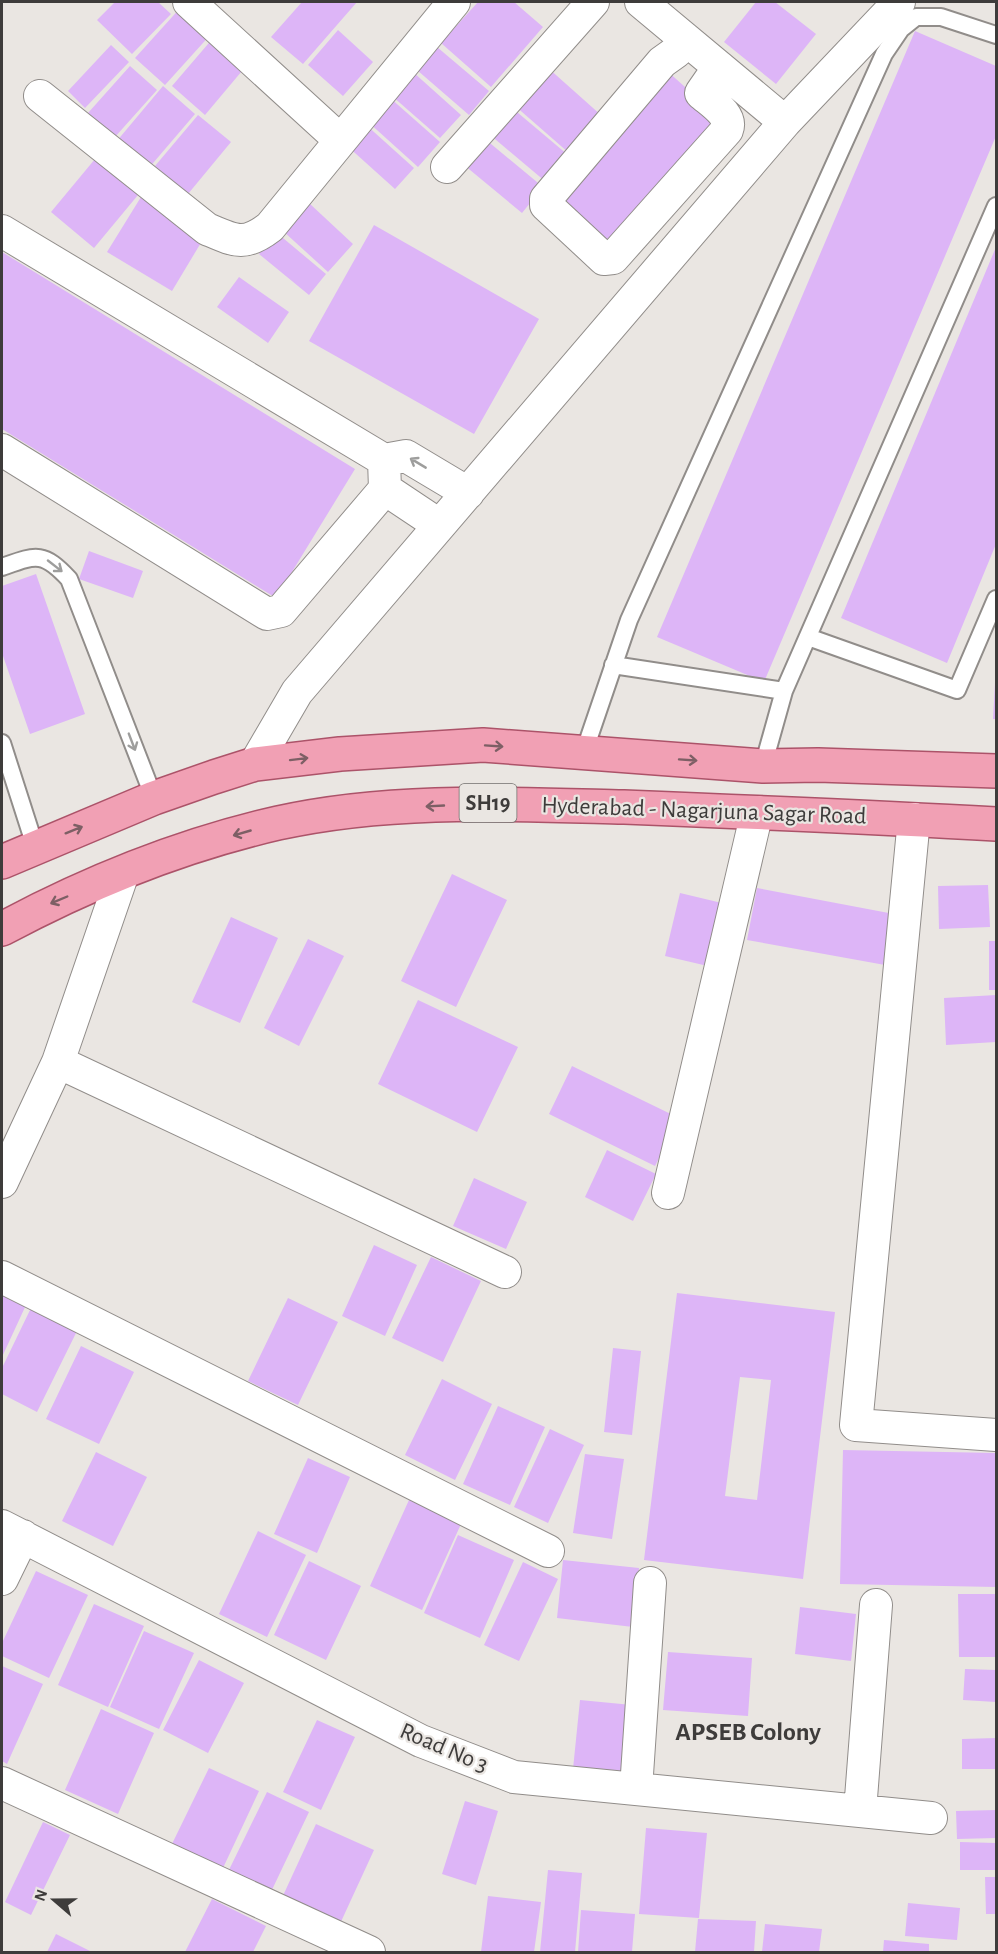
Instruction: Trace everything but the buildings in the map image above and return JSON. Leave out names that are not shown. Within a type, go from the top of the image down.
[{"type":"main road","name":"Hyderabad - Nagarjuna Sagar Road","points":[[2,862],[35,846],[154,798],[255,765],[340,754],[483,745],[763,766],[818,765],[996,771]]},
{"type":"main road","name":"Hyderabad - Nagarjuna Sagar Road","points":[[2,928],[38,909],[167,854],[267,826],[346,811],[485,803],[757,812],[996,824]]},
{"type":"street","points":[[189,2],[340,140]]},
{"type":"street","points":[[40,96],[207,229],[237,241],[255,238],[270,226],[454,2]]},
{"type":"street","points":[[641,2],[785,122]]},
{"type":"street","points":[[255,765],[297,692],[785,122],[899,2]]},
{"type":"street","points":[[447,167],[577,6]]},
{"type":"street","points":[[684,38],[676,52],[663,62],[547,194],[546,205],[604,259],[613,258],[727,130],[729,124],[727,118],[701,93],[719,67]]},
{"type":"street","points":[[2,231],[385,475],[439,525]]},
{"type":"street","points":[[2,450],[267,614],[281,611],[385,475],[406,456],[468,493]]},
{"type":"street","points":[[668,1193],[757,812]]},
{"type":"street","points":[[914,819],[856,1425],[996,1435]]},
{"type":"street","points":[[2,1182],[58,1062],[123,873]]},
{"type":"street","points":[[58,1062],[505,1272]]},
{"type":"street","points":[[2,1277],[548,1551]]},
{"type":"street","points":[[2,1580],[12,1531]]},
{"type":"street","name":"Road No 3","points":[[12,1531],[421,1742],[514,1777],[931,1818]]},
{"type":"street","points":[[636,1789],[650,1583]]},
{"type":"street","points":[[860,1811],[876,1605]]},
{"type":"street","points":[[2,1783],[369,1953]]},
{"type":"lane","points":[[584,752],[634,609],[884,54],[901,29],[916,17],[941,17],[996,35]]},
{"type":"lane","points":[[763,766],[784,691],[996,206]]},
{"type":"lane","points":[[2,567],[36,555],[53,562],[69,579],[154,798]]},
{"type":"lane","points":[[808,637],[957,690],[996,599]]},
{"type":"lane","points":[[614,665],[784,691]]},
{"type":"lane","points":[[2,743],[35,846]]},
{"type":"district","name":"APSEB Colony","points":[[748,1732]]}]
